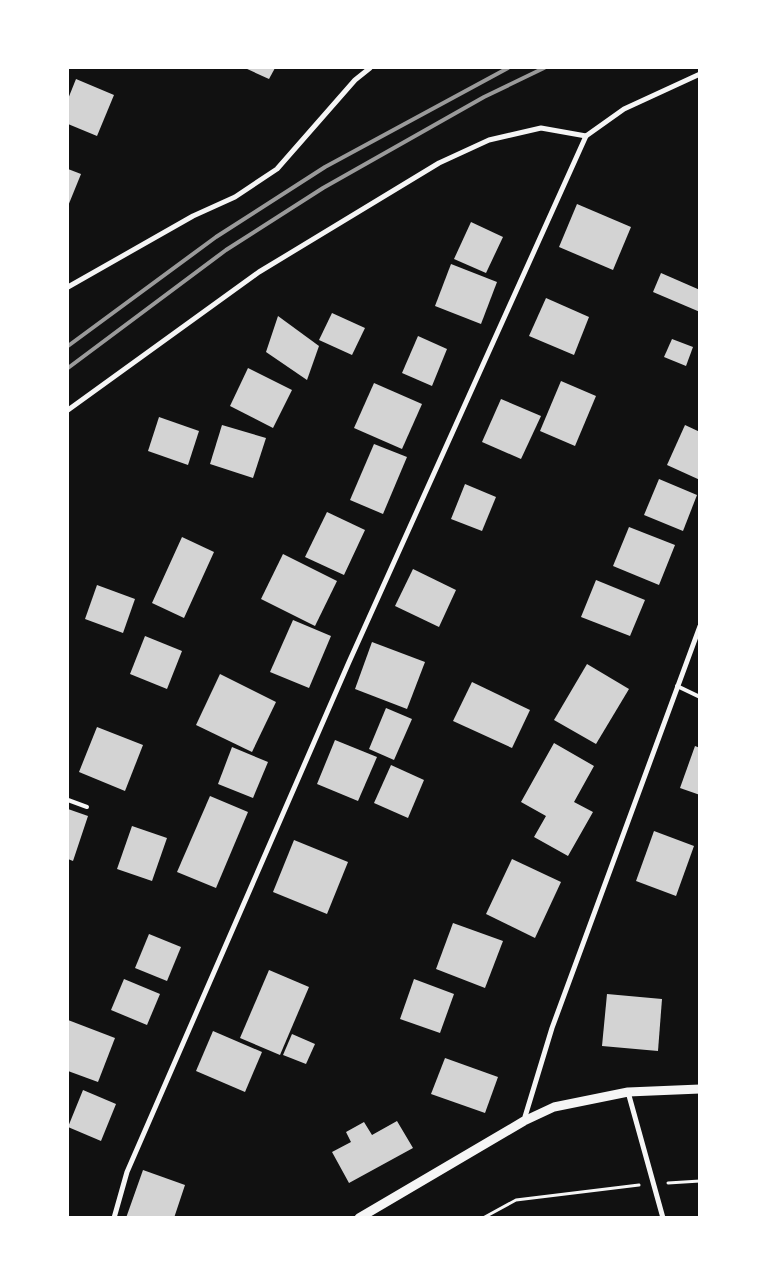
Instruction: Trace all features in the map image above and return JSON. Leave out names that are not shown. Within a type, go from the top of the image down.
[{"type":"street","points":[[68,287],[193,216],[235,197],[277,169],[355,80],[370,68]]},
{"type":"street","points":[[114,1218],[127,1172],[325,716],[586,136],[624,108],[700,74]]},
{"type":"street","points":[[68,410],[259,272],[439,163],[489,140],[541,128],[586,136]]},
{"type":"street","points":[[524,1121],[552,1028],[700,626]]},
{"type":"street","points":[[359,1218],[524,1121],[554,1107],[628,1092],[700,1089]]},
{"type":"street","points":[[628,1092],[663,1218]]},
{"type":"lane","points":[[677,686],[700,698]]},
{"type":"lane","points":[[68,800],[87,807]]},
{"type":"path","points":[[483,1218],[516,1200],[655,1184],[700,1181]]},
{"type":"building","points":[[245,68],[275,68],[269,79]]},
{"type":"building","points":[[76,79],[114,95],[97,136],[68,124],[68,99]]},
{"type":"building","points":[[68,169],[81,174],[68,206]]},
{"type":"building","points":[[577,204],[631,227],[613,270],[559,247]]},
{"type":"building","points":[[471,222],[503,237],[486,273],[454,259]]},
{"type":"building","points":[[451,264],[497,282],[481,324],[435,306]]},
{"type":"building","points":[[661,273],[700,290],[700,312],[653,292]]},
{"type":"building","points":[[546,298],[589,317],[574,355],[529,336]]},
{"type":"building","points":[[332,313],[365,328],[352,355],[319,340]]},
{"type":"building","points":[[278,316],[319,346],[307,380],[266,352]]},
{"type":"building","points":[[418,336],[447,349],[432,386],[402,373]]},
{"type":"building","points":[[672,339],[693,347],[686,366],[664,357]]},
{"type":"building","points":[[248,368],[292,390],[273,428],[230,406]]},
{"type":"building","points":[[561,381],[596,396],[575,446],[540,431]]},
{"type":"building","points":[[374,383],[422,404],[402,449],[354,428]]},
{"type":"building","points":[[501,399],[541,416],[521,459],[482,442]]},
{"type":"building","points":[[159,417],[199,431],[188,465],[148,451]]},
{"type":"building","points":[[222,425],[266,438],[253,478],[210,464]]},
{"type":"building","points":[[685,425],[700,432],[700,480],[667,465]]},
{"type":"building","points":[[374,444],[407,457],[383,514],[350,500]]},
{"type":"building","points":[[659,479],[697,495],[683,531],[644,515]]},
{"type":"building","points":[[465,484],[496,497],[482,531],[451,519]]},
{"type":"building","points":[[327,512],[365,530],[344,575],[305,557]]},
{"type":"building","points":[[629,527],[675,545],[659,585],[613,566]]},
{"type":"building","points":[[182,537],[214,552],[184,618],[152,603]]},
{"type":"building","points":[[283,554],[337,581],[315,626],[261,599]]},
{"type":"building","points":[[413,569],[456,590],[439,627],[395,606]]},
{"type":"building","points":[[596,580],[645,600],[630,636],[581,617]]},
{"type":"building","points":[[97,585],[135,599],[123,633],[85,619]]},
{"type":"building","points":[[293,620],[331,636],[309,688],[270,672]]},
{"type":"building","points":[[145,636],[182,651],[167,689],[130,674]]},
{"type":"building","points":[[372,642],[425,662],[407,709],[355,689]]},
{"type":"building","points":[[587,664],[629,689],[596,744],[554,720]]},
{"type":"building","points":[[220,674],[276,702],[252,752],[196,725]]},
{"type":"building","points":[[472,682],[530,710],[512,748],[453,721]]},
{"type":"building","points":[[386,708],[412,719],[394,760],[369,749]]},
{"type":"building","points":[[97,727],[143,745],[125,791],[79,772]]},
{"type":"building","points":[[335,740],[377,757],[358,801],[317,784]]},
{"type":"building","points":[[554,743],[594,766],[574,802],[593,812],[568,856],[534,837],[546,816],[521,802]]},
{"type":"building","points":[[695,746],[700,748],[700,795],[680,788]]},
{"type":"building","points":[[232,747],[268,762],[253,798],[218,784]]},
{"type":"building","points":[[391,765],[424,780],[408,818],[374,803]]},
{"type":"building","points":[[210,796],[248,812],[216,888],[177,872]]},
{"type":"building","points":[[68,809],[88,816],[73,861],[68,859]]},
{"type":"building","points":[[132,826],[167,838],[152,881],[117,869]]},
{"type":"building","points":[[654,831],[694,846],[676,896],[636,881]]},
{"type":"building","points":[[294,840],[348,862],[327,914],[273,892]]},
{"type":"building","points":[[512,859],[561,882],[535,938],[486,914]]},
{"type":"building","points":[[453,923],[503,941],[485,988],[436,969]]},
{"type":"building","points":[[149,934],[181,947],[167,981],[135,968]]},
{"type":"building","points":[[269,970],[309,987],[280,1055],[240,1038]]},
{"type":"building","points":[[124,979],[160,994],[147,1025],[111,1010]]},
{"type":"building","points":[[414,979],[454,994],[440,1033],[400,1019]]},
{"type":"building","points":[[607,994],[662,999],[658,1051],[602,1046]]},
{"type":"building","points":[[68,1020],[115,1038],[98,1082],[68,1071]]},
{"type":"building","points":[[213,1031],[262,1052],[245,1092],[196,1071]]},
{"type":"building","points":[[292,1034],[315,1044],[306,1064],[283,1055]]},
{"type":"building","points":[[445,1058],[498,1077],[485,1113],[431,1094]]},
{"type":"building","points":[[83,1090],[116,1104],[101,1141],[68,1127]]},
{"type":"building","points":[[397,1121],[413,1148],[349,1183],[332,1152],[351,1142],[346,1132],[364,1122],[372,1135]]},
{"type":"building","points":[[143,1170],[185,1185],[174,1218],[126,1218]]},
{"type":"railway","points":[[68,346],[216,237],[325,167],[508,68]]},
{"type":"railway","points":[[68,368],[226,250],[323,188],[484,97],[544,68]]}]
